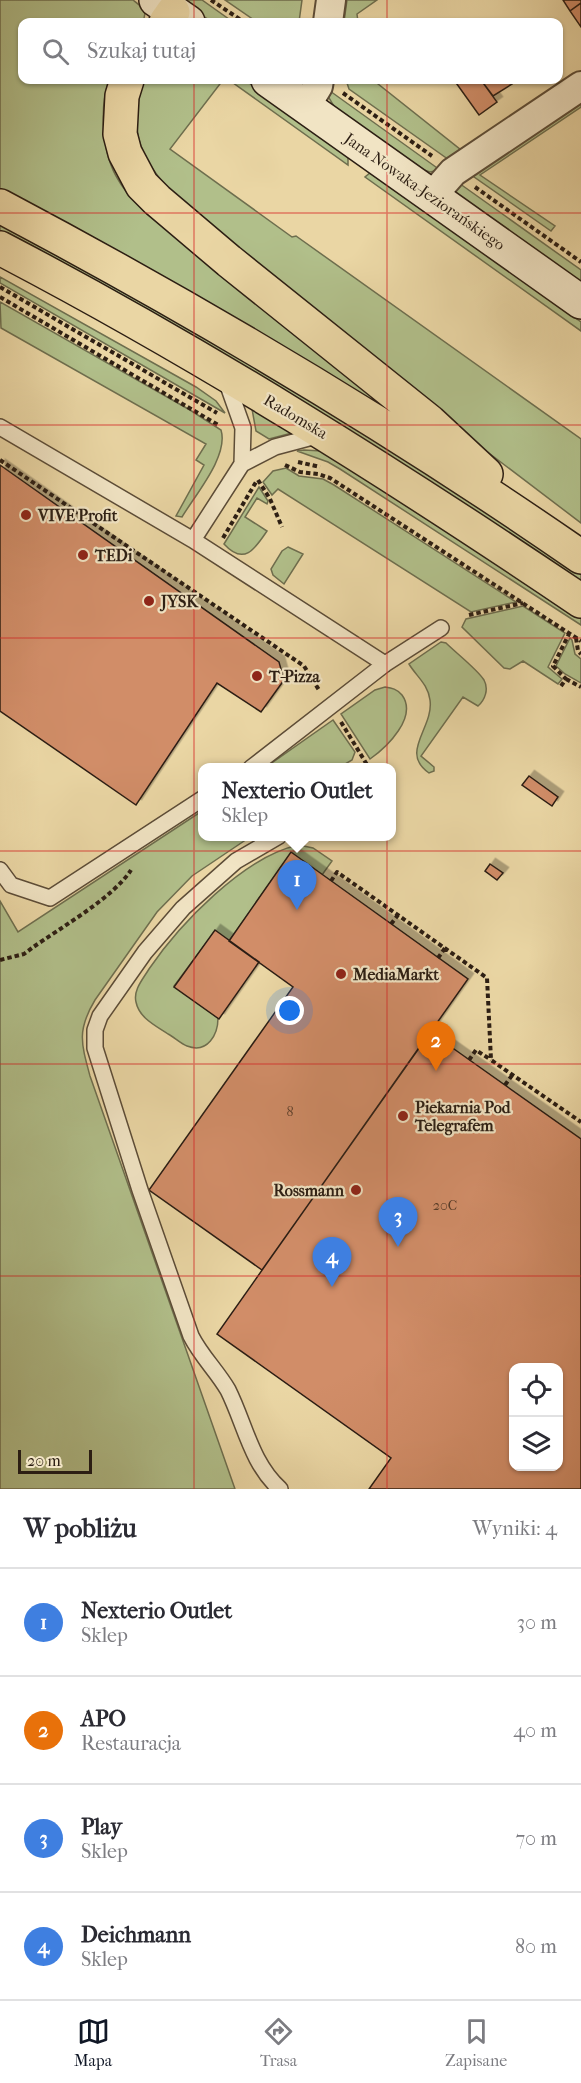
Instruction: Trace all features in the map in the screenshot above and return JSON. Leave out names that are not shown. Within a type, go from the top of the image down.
[{"type":"main road","points":[[126,84],[122,96],[120,134],[125,153],[142,185],[262,288],[430,422],[568,548]]},
{"type":"main road","points":[[0,206],[178,303],[284,365],[433,458],[568,548]]},
{"type":"main road","name":"Radomska","points":[[6,254],[223,372],[444,509],[581,601]]},
{"type":"street","points":[[329,18],[331,0]]},
{"type":"street","name":"Jana Nowaka-Jeziorańskiego","points":[[286,84],[322,92],[432,196],[581,302]]},
{"type":"street","points":[[432,196],[453,172],[581,86]]},
{"type":"lane","points":[[223,372],[243,428],[242,464]]},
{"type":"lane","points":[[0,427],[193,540],[385,664]]},
{"type":"lane","points":[[193,540],[242,464],[275,447],[325,434]]},
{"type":"lane","points":[[256,763],[385,664],[441,628]]},
{"type":"lane","points":[[0,870],[11,885],[50,898],[198,802]]},
{"type":"lane","points":[[272,841],[236,861],[183,908],[145,952],[100,1016],[95,1030],[95,1048],[140,1190],[191,1336],[199,1351],[218,1372],[256,1458],[272,1482],[280,1489]]},
{"type":"path","points":[[212,0],[238,18]]},
{"type":"path","points":[[322,92],[436,159]]},
{"type":"path","points":[[469,183],[581,262]]},
{"type":"path","points":[[0,287],[219,414]]},
{"type":"path","points":[[0,297],[226,429]]},
{"type":"path","points":[[0,460],[304,666],[323,696]]},
{"type":"path","points":[[278,462],[300,472],[330,478],[581,641]]},
{"type":"path","points":[[214,554],[262,475]]},
{"type":"path","points":[[258,480],[270,499],[282,527]]},
{"type":"path","points":[[469,615],[524,603]]},
{"type":"path","points":[[569,634],[552,666],[566,679],[581,687]]},
{"type":"path","points":[[575,637],[578,651],[581,654]]},
{"type":"path","points":[[561,686],[566,679]]},
{"type":"path","points":[[343,727],[366,763]]},
{"type":"path","points":[[0,960],[24,954],[123,882],[152,832]]},
{"type":"path","points":[[331,881],[338,872],[487,978],[491,1060]]},
{"type":"path","points":[[391,924],[398,915]]},
{"type":"path","points":[[438,958],[445,948]]},
{"type":"path","points":[[469,1060],[476,1050],[581,1122]]},
{"type":"path","points":[[505,1085],[513,1074]]},
{"type":"green space","points":[[0,0],[133,0],[145,12],[144,18],[18,18],[18,84],[108,84],[103,118],[106,145],[113,170],[132,198],[147,214],[415,427],[262,334],[106,244],[0,189]]},
{"type":"green space","points":[[180,0],[202,0],[227,18],[206,18]]},
{"type":"green space","points":[[225,0],[302,0],[300,18],[251,18]]},
{"type":"green space","points":[[347,0],[377,0],[357,14],[358,18],[345,18]]},
{"type":"green space","points":[[143,84],[220,84],[170,149],[581,439],[581,523],[423,403],[168,188],[142,150],[137,124],[139,96]]},
{"type":"green space","points":[[235,84],[250,84],[348,155],[348,165]]},
{"type":"green space","points":[[347,84],[378,84],[461,150],[452,162],[349,89]]},
{"type":"green space","points":[[330,91],[440,170],[430,172],[424,170],[335,108],[329,98]]},
{"type":"green space","points":[[581,96],[581,107],[480,175],[555,226],[551,231],[467,172]]},
{"type":"green space","points":[[370,173],[581,322],[581,331],[365,177]]},
{"type":"green space","points":[[456,181],[581,270],[581,282],[457,195]]},
{"type":"green space","points":[[0,223],[225,347],[456,491],[581,575],[581,586],[0,235]]},
{"type":"green space","points":[[0,277],[196,387],[216,401],[225,413],[0,283]]},
{"type":"green space","points":[[0,302],[221,430],[222,440],[216,463],[182,517],[176,516],[204,465],[196,460],[206,444],[1,328]]},
{"type":"green space","points":[[252,409],[292,433],[269,439],[256,431]]},
{"type":"green space","points":[[297,451],[322,451],[581,617],[581,625],[340,469],[328,462]]},
{"type":"green space","points":[[286,468],[299,476],[323,479],[334,485],[516,602],[471,612],[278,489],[272,495],[263,482],[273,471]]},
{"type":"green space","points":[[259,487],[268,501],[267,504],[257,498],[245,517],[267,531],[253,549],[237,554],[224,544]]},
{"type":"green space","points":[[288,547],[303,554],[284,584],[273,575],[271,569],[282,551]]},
{"type":"green space","points":[[523,606],[565,633],[548,667],[562,679],[558,684],[523,661],[510,669],[504,668],[462,627],[466,619]]},
{"type":"green space","points":[[570,638],[575,654],[581,659],[581,683],[556,666]]},
{"type":"green space","points":[[441,642],[446,643],[477,671],[484,680],[486,691],[483,701],[478,706],[463,697],[421,756],[434,767],[434,771],[429,773],[417,757],[417,748],[430,710],[429,694],[409,664]]},
{"type":"green space","points":[[385,687],[394,689],[402,695],[406,704],[406,713],[392,739],[370,759],[341,714],[375,690]]},
{"type":"green space","points":[[333,720],[355,752],[352,760],[347,763],[272,763]]},
{"type":"green space","points":[[198,814],[198,841],[244,841],[192,876],[157,912],[95,1000],[85,1020],[82,1037],[90,1076],[235,1489],[0,1489],[0,901],[18,932]]},
{"type":"green space","points":[[299,845],[313,848],[332,861],[322,875],[291,853],[229,941],[215,931],[174,986],[218,1018],[214,1036],[210,1041],[201,1047],[187,1046],[149,1021],[138,1008],[135,998],[137,989],[149,969],[177,933],[195,913],[235,877],[278,852]]},
{"type":"building","points":[[563,0],[581,0],[581,3],[570,11]]},
{"type":"building","points":[[581,3],[581,27],[570,11]]},
{"type":"building","points":[[457,84],[484,84],[497,102],[479,115]]},
{"type":"building","points":[[484,84],[512,84],[493,96]]},
{"type":"building","points":[[0,465],[279,662],[284,680],[261,712],[217,683],[136,805],[0,711]]},
{"type":"building","points":[[529,776],[558,797],[552,806],[522,785]]},
{"type":"building","points":[[291,852],[468,979],[262,1270],[149,1190],[293,987],[229,941]]},
{"type":"building","points":[[490,864],[503,873],[497,880],[485,871]]},
{"type":"building","points":[[215,930],[259,962],[219,1019],[174,987]]},
{"type":"building","points":[[430,1032],[581,1139],[581,1489],[369,1489],[391,1458],[217,1334]]},
{"type":"place","name":"VIVE Profit","points":[[26,515]]},
{"type":"place","name":"TEDi","points":[[83,555]]},
{"type":"place","name":"JYSK","points":[[149,601]]},
{"type":"place","name":"T-Pizza","points":[[257,676]]},
{"type":"place","name":"Nexterio Outlet","points":[[297,910]]},
{"type":"place","name":"MediaMarkt","points":[[341,974]]},
{"type":"place","name":"APO","points":[[436,1071]]},
{"type":"place","name":"Piekarnia Pod Telegrafem","points":[[403,1116]]},
{"type":"place","name":"Rossmann","points":[[356,1190]]},
{"type":"place","name":"Play","points":[[398,1247]]},
{"type":"place","name":"Deichmann","points":[[332,1287]]}]
